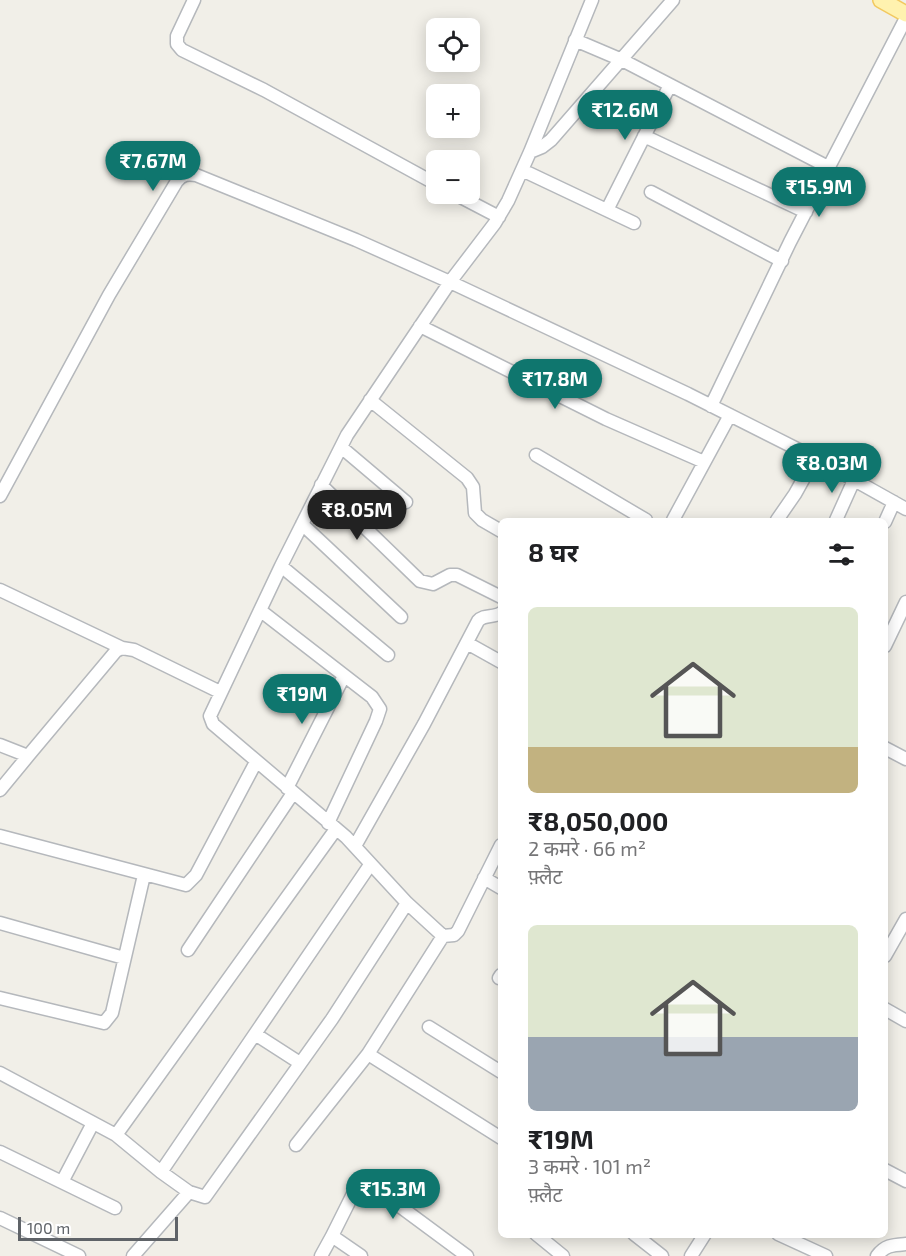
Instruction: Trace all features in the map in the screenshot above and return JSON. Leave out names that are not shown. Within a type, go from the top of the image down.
[{"type":"main road","points":[[881,0],[906,16]]},
{"type":"street","points":[[194,0],[176,40],[182,50],[264,90],[426,179]]},
{"type":"street","points":[[443,936],[407,903],[355,846],[210,720],[210,712],[341,447],[420,326],[508,201],[592,0]]},
{"type":"street","points":[[530,152],[551,140],[673,0]]},
{"type":"street","points":[[711,406],[828,166],[906,16]]},
{"type":"street","points":[[575,40],[622,60],[828,166]]},
{"type":"street","points":[[607,210],[670,85]]},
{"type":"street","points":[[644,136],[806,212]]},
{"type":"street","points":[[522,170],[634,223]]},
{"type":"street","points":[[0,496],[109,295],[182,176],[196,175],[356,240],[450,282],[730,415],[815,458],[906,509]]},
{"type":"street","points":[[651,192],[782,261]]},
{"type":"street","points":[[473,204],[498,217]]},
{"type":"street","points":[[420,326],[606,419],[704,462]]},
{"type":"street","points":[[370,400],[467,478],[473,487],[475,513],[498,529]]},
{"type":"street","points":[[674,518],[730,415]]},
{"type":"street","points":[[341,447],[406,502]]},
{"type":"street","points":[[536,455],[642,518]]},
{"type":"street","points":[[778,518],[815,458]]},
{"type":"street","points":[[837,518],[854,480]]},
{"type":"street","points":[[321,485],[420,581],[433,584],[450,575],[457,575],[498,596]]},
{"type":"street","points":[[887,518],[894,502]]},
{"type":"street","points":[[302,524],[401,617]]},
{"type":"street","points":[[281,566],[388,656]]},
{"type":"street","points":[[0,590],[122,648],[134,650],[220,692]]},
{"type":"street","points":[[888,640],[906,602]]},
{"type":"street","points":[[116,1135],[332,826],[379,714],[377,703],[261,611]]},
{"type":"street","points":[[355,846],[480,618],[498,614]]},
{"type":"street","points":[[467,643],[498,660]]},
{"type":"street","points":[[0,790],[116,651],[122,648]]},
{"type":"street","points":[[188,950],[290,790],[344,676]]},
{"type":"street","points":[[0,745],[28,756]]},
{"type":"street","points":[[888,750],[906,759]]},
{"type":"street","points":[[0,836],[181,885],[190,883],[256,762]]},
{"type":"street","points":[[296,1145],[368,1054],[443,936],[458,931],[498,851]]},
{"type":"street","points":[[160,1172],[370,865]]},
{"type":"street","points":[[0,998],[104,1023],[112,1013],[144,875]]},
{"type":"street","points":[[484,878],[498,886]]},
{"type":"street","points":[[0,1073],[116,1135],[160,1172],[189,1192],[205,1197],[332,1019],[407,903]]},
{"type":"street","points":[[888,951],[906,919]]},
{"type":"street","points":[[0,923],[124,958]]},
{"type":"street","points":[[888,1011],[906,1021]]},
{"type":"street","points":[[429,1027],[498,1070]]},
{"type":"street","points":[[255,1034],[300,1063]]},
{"type":"street","points":[[368,1054],[498,1136]]},
{"type":"street","points":[[62,1182],[93,1123]]},
{"type":"street","points":[[0,1152],[115,1208]]},
{"type":"street","points":[[888,1172],[906,1181]]},
{"type":"street","points":[[321,1256],[355,1190],[363,1184],[371,1185],[467,1256]]},
{"type":"street","points":[[133,1256],[189,1192]]},
{"type":"street","points":[[0,1218],[79,1256]]},
{"type":"street","points":[[332,1236],[361,1256]]},
{"type":"street","points":[[541,1238],[563,1256]]},
{"type":"street","points":[[639,1238],[662,1256]]},
{"type":"street","points":[[691,1256],[702,1238]]},
{"type":"street","points":[[787,1238],[826,1256]]},
{"type":"street","points":[[877,1256],[882,1249],[888,1246],[906,1244]]}]
